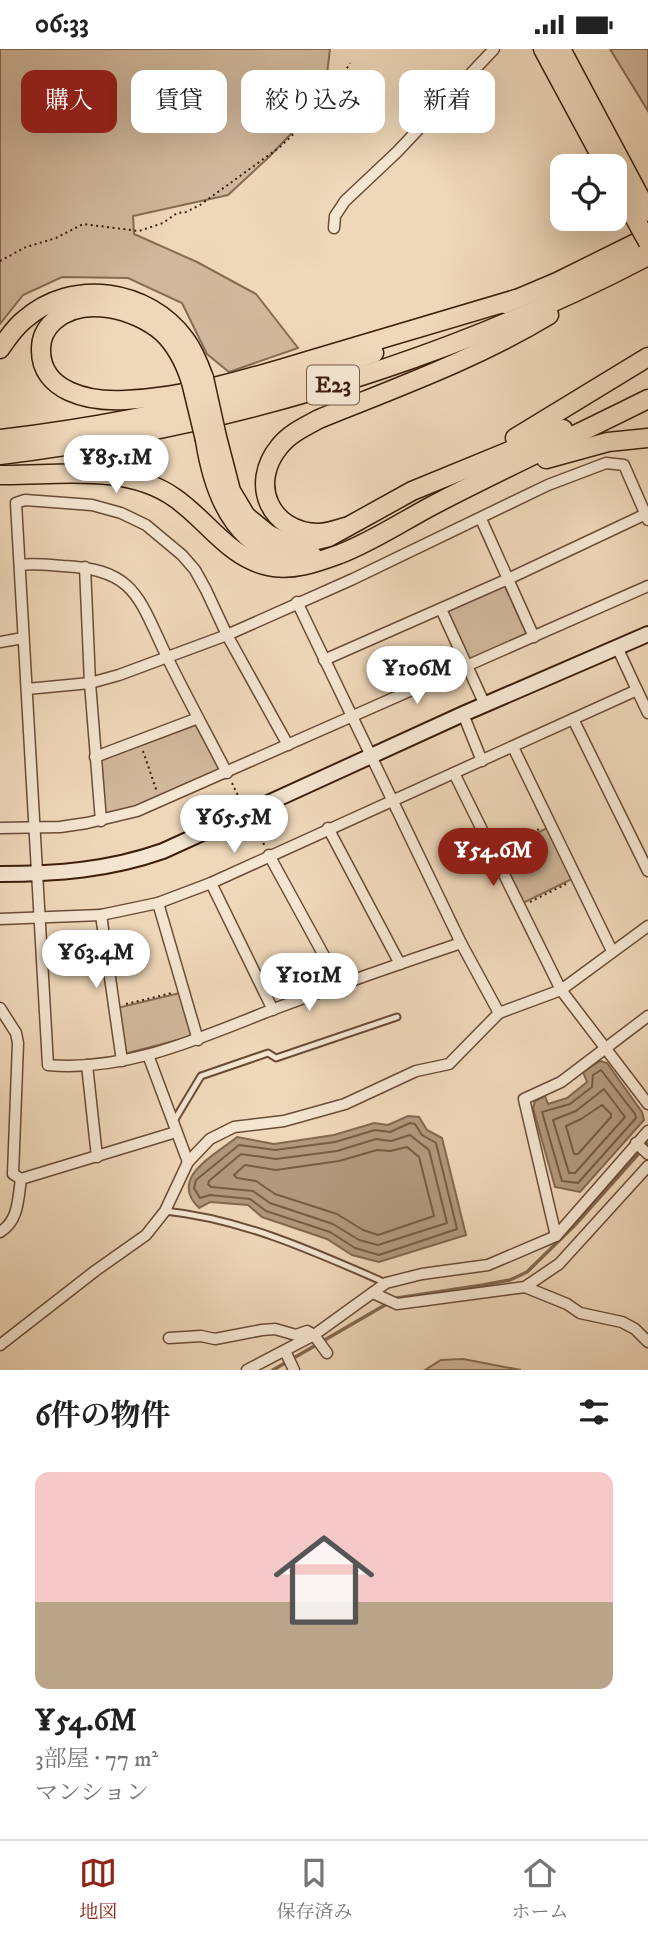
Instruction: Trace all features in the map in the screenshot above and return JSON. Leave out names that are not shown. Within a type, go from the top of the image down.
[{"type":"highway","points":[[543,49],[600,154]]},
{"type":"highway","points":[[561,49],[646,229]]},
{"type":"highway","points":[[627,200],[646,229]]},
{"type":"highway","name":"E23","points":[[0,439],[117,421],[238,394],[370,355],[451,327],[616,254],[646,229]]},
{"type":"highway","name":"E23","points":[[0,455],[160,429],[305,394],[458,342],[648,256]]},
{"type":"highway","points":[[345,527],[320,533],[308,532],[286,523],[271,508],[264,488],[266,469],[288,437],[319,419],[505,341],[624,269]]},
{"type":"highway","points":[[0,349],[25,319],[44,306],[83,294],[112,294],[139,302],[166,319],[194,352],[211,438],[216,492],[232,520],[249,537],[271,550],[295,557],[343,553]]},
{"type":"highway","points":[[198,380],[161,331],[120,310],[92,307],[66,313],[50,325],[41,342],[40,360],[47,375],[70,392],[99,399],[141,400],[219,387],[516,299]]},
{"type":"highway","points":[[211,438],[237,504],[246,516],[280,540],[304,543],[329,537],[438,480],[534,428],[646,360]]},
{"type":"highway","points":[[438,480],[555,432],[648,387]]},
{"type":"highway","points":[[0,475],[110,475],[141,480],[177,499],[243,556],[268,566],[286,569],[343,553],[444,499],[648,399]]},
{"type":"highway","points":[[444,499],[566,453],[644,437]]},
{"type":"street","points":[[334,228],[335,216],[345,201],[397,152],[494,49]]},
{"type":"street","points":[[27,689],[90,683],[227,635],[353,579],[548,485],[606,463],[624,465],[647,517],[324,660]]},
{"type":"street","points":[[288,745],[227,635],[195,570],[182,555],[146,525],[121,513],[92,505],[25,500],[16,503],[48,1065],[88,1065],[148,1055],[198,1040],[340,985],[461,943]]},
{"type":"street","points":[[481,519],[534,637]]},
{"type":"street","points":[[20,565],[85,567],[115,576],[133,591],[227,773]]},
{"type":"street","points":[[85,567],[90,683],[101,821]]},
{"type":"street","points":[[0,828],[60,827],[101,821],[137,811],[648,586]]},
{"type":"street","points":[[297,602],[461,943],[499,1013]]},
{"type":"street","points":[[441,609],[485,705]]},
{"type":"street","points":[[0,874],[38,874],[128,863],[163,851],[648,633]]},
{"type":"street","points":[[0,642],[23,638]]},
{"type":"street","points":[[617,646],[648,713]]},
{"type":"street","points":[[0,919],[101,915],[158,904],[211,883],[637,690]]},
{"type":"street","points":[[463,714],[482,761]]},
{"type":"street","points":[[95,757],[198,718]]},
{"type":"street","points":[[573,719],[648,871]]},
{"type":"street","points":[[513,747],[612,951]]},
{"type":"street","points":[[454,773],[561,990],[648,1104]]},
{"type":"street","points":[[328,828],[400,964]]},
{"type":"street","points":[[269,855],[340,985]]},
{"type":"street","points":[[211,883],[274,1010]]},
{"type":"street","points":[[158,904],[198,1040]]},
{"type":"street","points":[[101,915],[122,1061]]},
{"type":"street","points":[[0,1345],[146,1235],[165,1211],[188,1162],[210,1139],[234,1127],[284,1121],[345,1104],[416,1071],[449,1064],[499,1013],[561,990],[648,926]]},
{"type":"street","points":[[0,1007],[16,1033],[18,1043],[13,1174],[21,1179],[96,1157],[175,1126]]},
{"type":"street","points":[[556,1236],[524,1099],[561,1081],[648,1016]]},
{"type":"street","points":[[148,1055],[188,1162]]},
{"type":"street","points":[[88,1065],[96,1157]]},
{"type":"street","points":[[247,1370],[314,1335],[386,1283],[422,1274],[488,1265],[556,1236],[648,1131]]},
{"type":"street","points":[[636,1143],[648,1154]]},
{"type":"street","points":[[373,1293],[397,1304],[525,1287],[559,1263],[648,1166]]},
{"type":"street","points":[[0,1232],[8,1227],[16,1216],[21,1179]]},
{"type":"street","points":[[525,1287],[567,1304],[580,1313],[622,1322],[635,1329],[648,1342]]},
{"type":"street","points":[[169,1338],[201,1336],[215,1339],[275,1329],[296,1335],[307,1331],[314,1335],[327,1353]]},
{"type":"street","points":[[285,1351],[294,1370]]},
{"type":"lane","points":[[175,1126],[201,1076],[268,1053],[276,1058],[397,1017]]},
{"type":"lane","points":[[165,1211],[227,1221],[283,1240],[386,1283]]},
{"type":"path","points":[[0,261],[26,247],[56,239],[83,224],[139,231],[200,205],[280,147],[331,96],[350,63]]},
{"type":"path","points":[[140,740],[160,802]]},
{"type":"path","points":[[227,773],[269,855]]},
{"type":"path","points":[[493,852],[549,825]]},
{"type":"path","points":[[520,907],[576,879]]},
{"type":"path","points":[[114,1007],[183,990]]},
{"type":"shaded area","points":[[0,49],[330,49],[327,70],[241,70],[241,133],[292,133],[228,195],[133,216],[134,234],[197,262],[256,294],[298,348],[229,372],[207,354],[182,303],[128,278],[62,277],[23,295],[0,324]]},
{"type":"shaded area","points":[[610,49],[648,49],[648,111]]},
{"type":"shaded area","points":[[504,584],[527,635],[468,662],[444,612]]},
{"type":"shaded area","points":[[196,725],[221,770],[137,807],[105,815],[101,760]]},
{"type":"shaded area","points":[[547,828],[572,879],[521,904],[496,853]]},
{"type":"shaded area","points":[[180,993],[193,1036],[124,1054],[117,1008]]},
{"type":"shaded area","points":[[463,1359],[521,1370],[425,1370],[441,1360]]},
{"type":"water","points":[[600,1061],[607,1063],[642,1112],[644,1120],[580,1192],[555,1187],[533,1108],[535,1101],[545,1096],[548,1104],[567,1098],[587,1082],[583,1072]]},
{"type":"water","points":[[408,1116],[419,1117],[427,1130],[442,1138],[466,1235],[379,1262],[352,1255],[327,1239],[262,1217],[248,1205],[210,1202],[199,1208],[191,1197],[191,1177],[207,1160],[237,1137],[274,1144],[334,1135],[374,1123],[388,1125]]},
{"type":"waterway","points":[[273,1370],[397,1298],[510,1280],[527,1272],[575,1225],[648,1143]]}]
